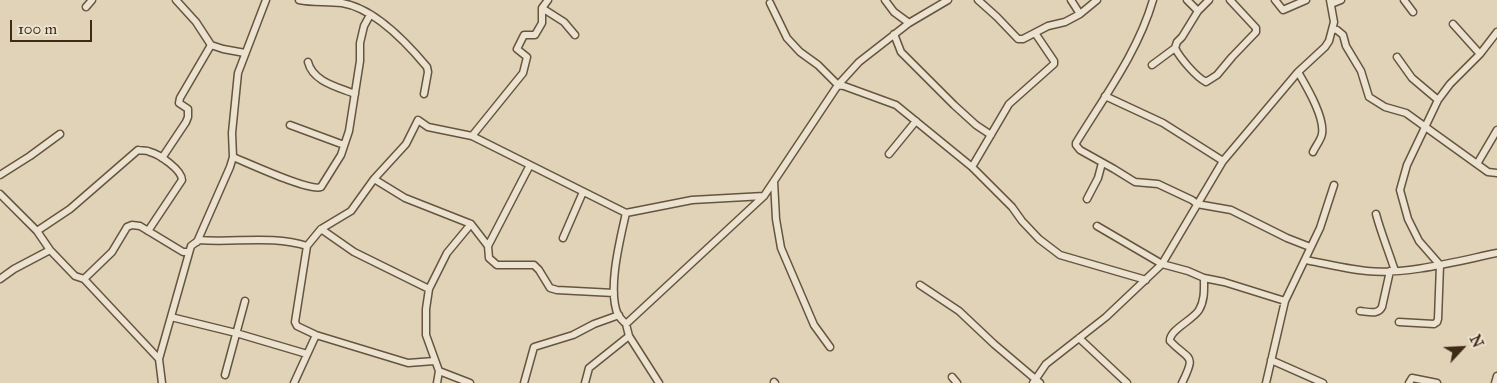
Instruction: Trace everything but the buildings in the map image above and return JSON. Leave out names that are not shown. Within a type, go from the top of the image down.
[{"type":"street","points":[[86,7],[92,0]]},
{"type":"street","points":[[176,0],[196,22],[211,45],[245,52]]},
{"type":"street","points":[[197,242],[233,157],[232,133],[238,73],[266,0]]},
{"type":"street","points":[[299,0],[342,3],[357,7],[370,15],[402,40],[427,67],[428,72],[424,94]]},
{"type":"street","points":[[472,136],[523,73],[526,57],[517,49],[524,35],[535,35],[542,23],[542,8],[548,0]]},
{"type":"street","points":[[885,0],[894,12],[909,23]]},
{"type":"street","points":[[626,324],[764,196],[838,85],[858,62],[909,23],[948,0]]},
{"type":"street","points":[[978,0],[1018,39],[1023,39],[1080,14],[1097,0]]},
{"type":"street","points":[[1071,0],[1080,14]]},
{"type":"street","points":[[1153,0],[1137,42],[1076,145],[1080,150],[1135,182],[1158,184],[1197,204],[1231,210],[1310,247]]},
{"type":"street","points":[[1187,0],[1198,11]]},
{"type":"street","points":[[1152,65],[1175,48],[1198,11],[1209,0]]},
{"type":"street","points":[[1175,48],[1178,54],[1201,79],[1206,82],[1212,80],[1256,32],[1252,22],[1230,0]]},
{"type":"street","points":[[1275,0],[1283,10],[1306,0]]},
{"type":"street","points":[[920,285],[959,310],[1036,382],[1046,364],[1106,317],[1162,264],[1222,161],[1298,72],[1325,47],[1334,22],[1331,2],[1341,0]]},
{"type":"street","points":[[1404,0],[1413,12]]},
{"type":"street","points":[[770,3],[787,38],[800,52],[818,65],[838,85],[896,105],[972,167],[1012,207],[1039,239],[1060,255],[1146,280]]},
{"type":"street","points":[[542,8],[564,22],[575,35]]},
{"type":"street","points":[[233,157],[291,181],[319,189],[324,184],[341,155],[349,131],[360,61],[360,43],[364,26],[370,15]]},
{"type":"street","points":[[1453,24],[1480,54]]},
{"type":"street","points":[[1333,29],[1343,35],[1346,46],[1361,71],[1369,97],[1385,107],[1406,113],[1488,172],[1497,173]]},
{"type":"street","points":[[1399,322],[1434,324],[1437,322],[1440,264],[1419,241],[1408,219],[1400,190],[1407,165],[1438,100],[1450,84],[1480,54],[1497,32]]},
{"type":"street","points":[[972,167],[1009,104],[1054,64],[1054,61],[1035,33]]},
{"type":"street","points":[[894,34],[901,52],[976,125],[991,135]]},
{"type":"street","points":[[162,158],[188,117],[188,109],[179,102],[180,98],[211,45]]},
{"type":"street","points":[[1397,57],[1412,78],[1438,100]]},
{"type":"street","points":[[308,62],[309,68],[323,81],[355,94]]},
{"type":"street","points":[[1298,72],[1312,95],[1320,121],[1322,134],[1313,152]]},
{"type":"street","points":[[1106,96],[1163,123],[1222,161]]},
{"type":"street","points":[[434,361],[408,363],[316,335],[297,326],[295,322],[307,246],[321,229],[351,211],[374,179],[406,144],[418,120],[428,127],[472,136],[626,213],[692,200],[764,196]]},
{"type":"street","points":[[889,154],[916,121]]},
{"type":"street","points":[[290,125],[344,145]]},
{"type":"street","points":[[1476,164],[1497,130]]},
{"type":"street","points":[[0,175],[60,134]]},
{"type":"street","points":[[37,232],[70,210],[138,150],[151,152],[162,158],[178,170],[182,180],[148,231]]},
{"type":"street","points":[[1087,199],[1098,178],[1102,163]]},
{"type":"street","points":[[530,165],[488,246],[489,258],[497,265],[534,265],[550,288],[557,290],[614,293]]},
{"type":"street","points":[[374,179],[405,198],[471,224],[488,246]]},
{"type":"street","points":[[774,181],[776,220],[781,248],[814,325],[830,347]]},
{"type":"street","points":[[1266,383],[1286,301],[1320,228],[1334,184]]},
{"type":"street","points":[[563,238],[583,192]]},
{"type":"street","points":[[0,194],[37,232],[50,250],[75,276],[84,279],[158,359]]},
{"type":"street","points":[[626,213],[617,253],[614,293],[618,316],[626,324],[628,336],[659,383]]},
{"type":"street","points":[[1360,312],[1376,313],[1380,311],[1392,271],[1389,250],[1382,236],[1376,214]]},
{"type":"street","points":[[84,279],[112,252],[127,227],[132,224],[140,226],[183,252],[188,252]]},
{"type":"street","points":[[437,383],[439,371],[426,334],[428,290],[447,253],[471,224]]},
{"type":"street","points":[[1097,226],[1162,264],[1286,301]]},
{"type":"street","points":[[321,229],[354,252],[428,290]]},
{"type":"street","points":[[162,383],[158,359],[191,246],[199,240],[221,242],[262,239],[307,246]]},
{"type":"street","points":[[0,279],[14,269],[50,250]]},
{"type":"street","points":[[1306,260],[1368,271],[1392,271],[1440,264],[1497,252]]},
{"type":"street","points":[[1182,383],[1191,366],[1190,360],[1187,355],[1170,341],[1170,337],[1172,333],[1190,320],[1198,311],[1203,300],[1204,278]]},
{"type":"street","points":[[225,375],[245,301]]},
{"type":"street","points":[[524,383],[534,347],[573,335],[594,324],[618,316]]},
{"type":"street","points":[[171,317],[236,333],[307,354]]},
{"type":"street","points":[[294,383],[316,335]]},
{"type":"street","points":[[585,383],[589,368],[628,336]]},
{"type":"street","points":[[1079,338],[1127,383]]},
{"type":"street","points":[[1271,360],[1324,383]]},
{"type":"street","points":[[439,371],[470,383]]},
{"type":"street","points":[[1495,383],[1497,376]]},
{"type":"street","points":[[952,377],[957,383]]},
{"type":"street","points":[[1409,383],[1412,378],[1437,383]]}]
